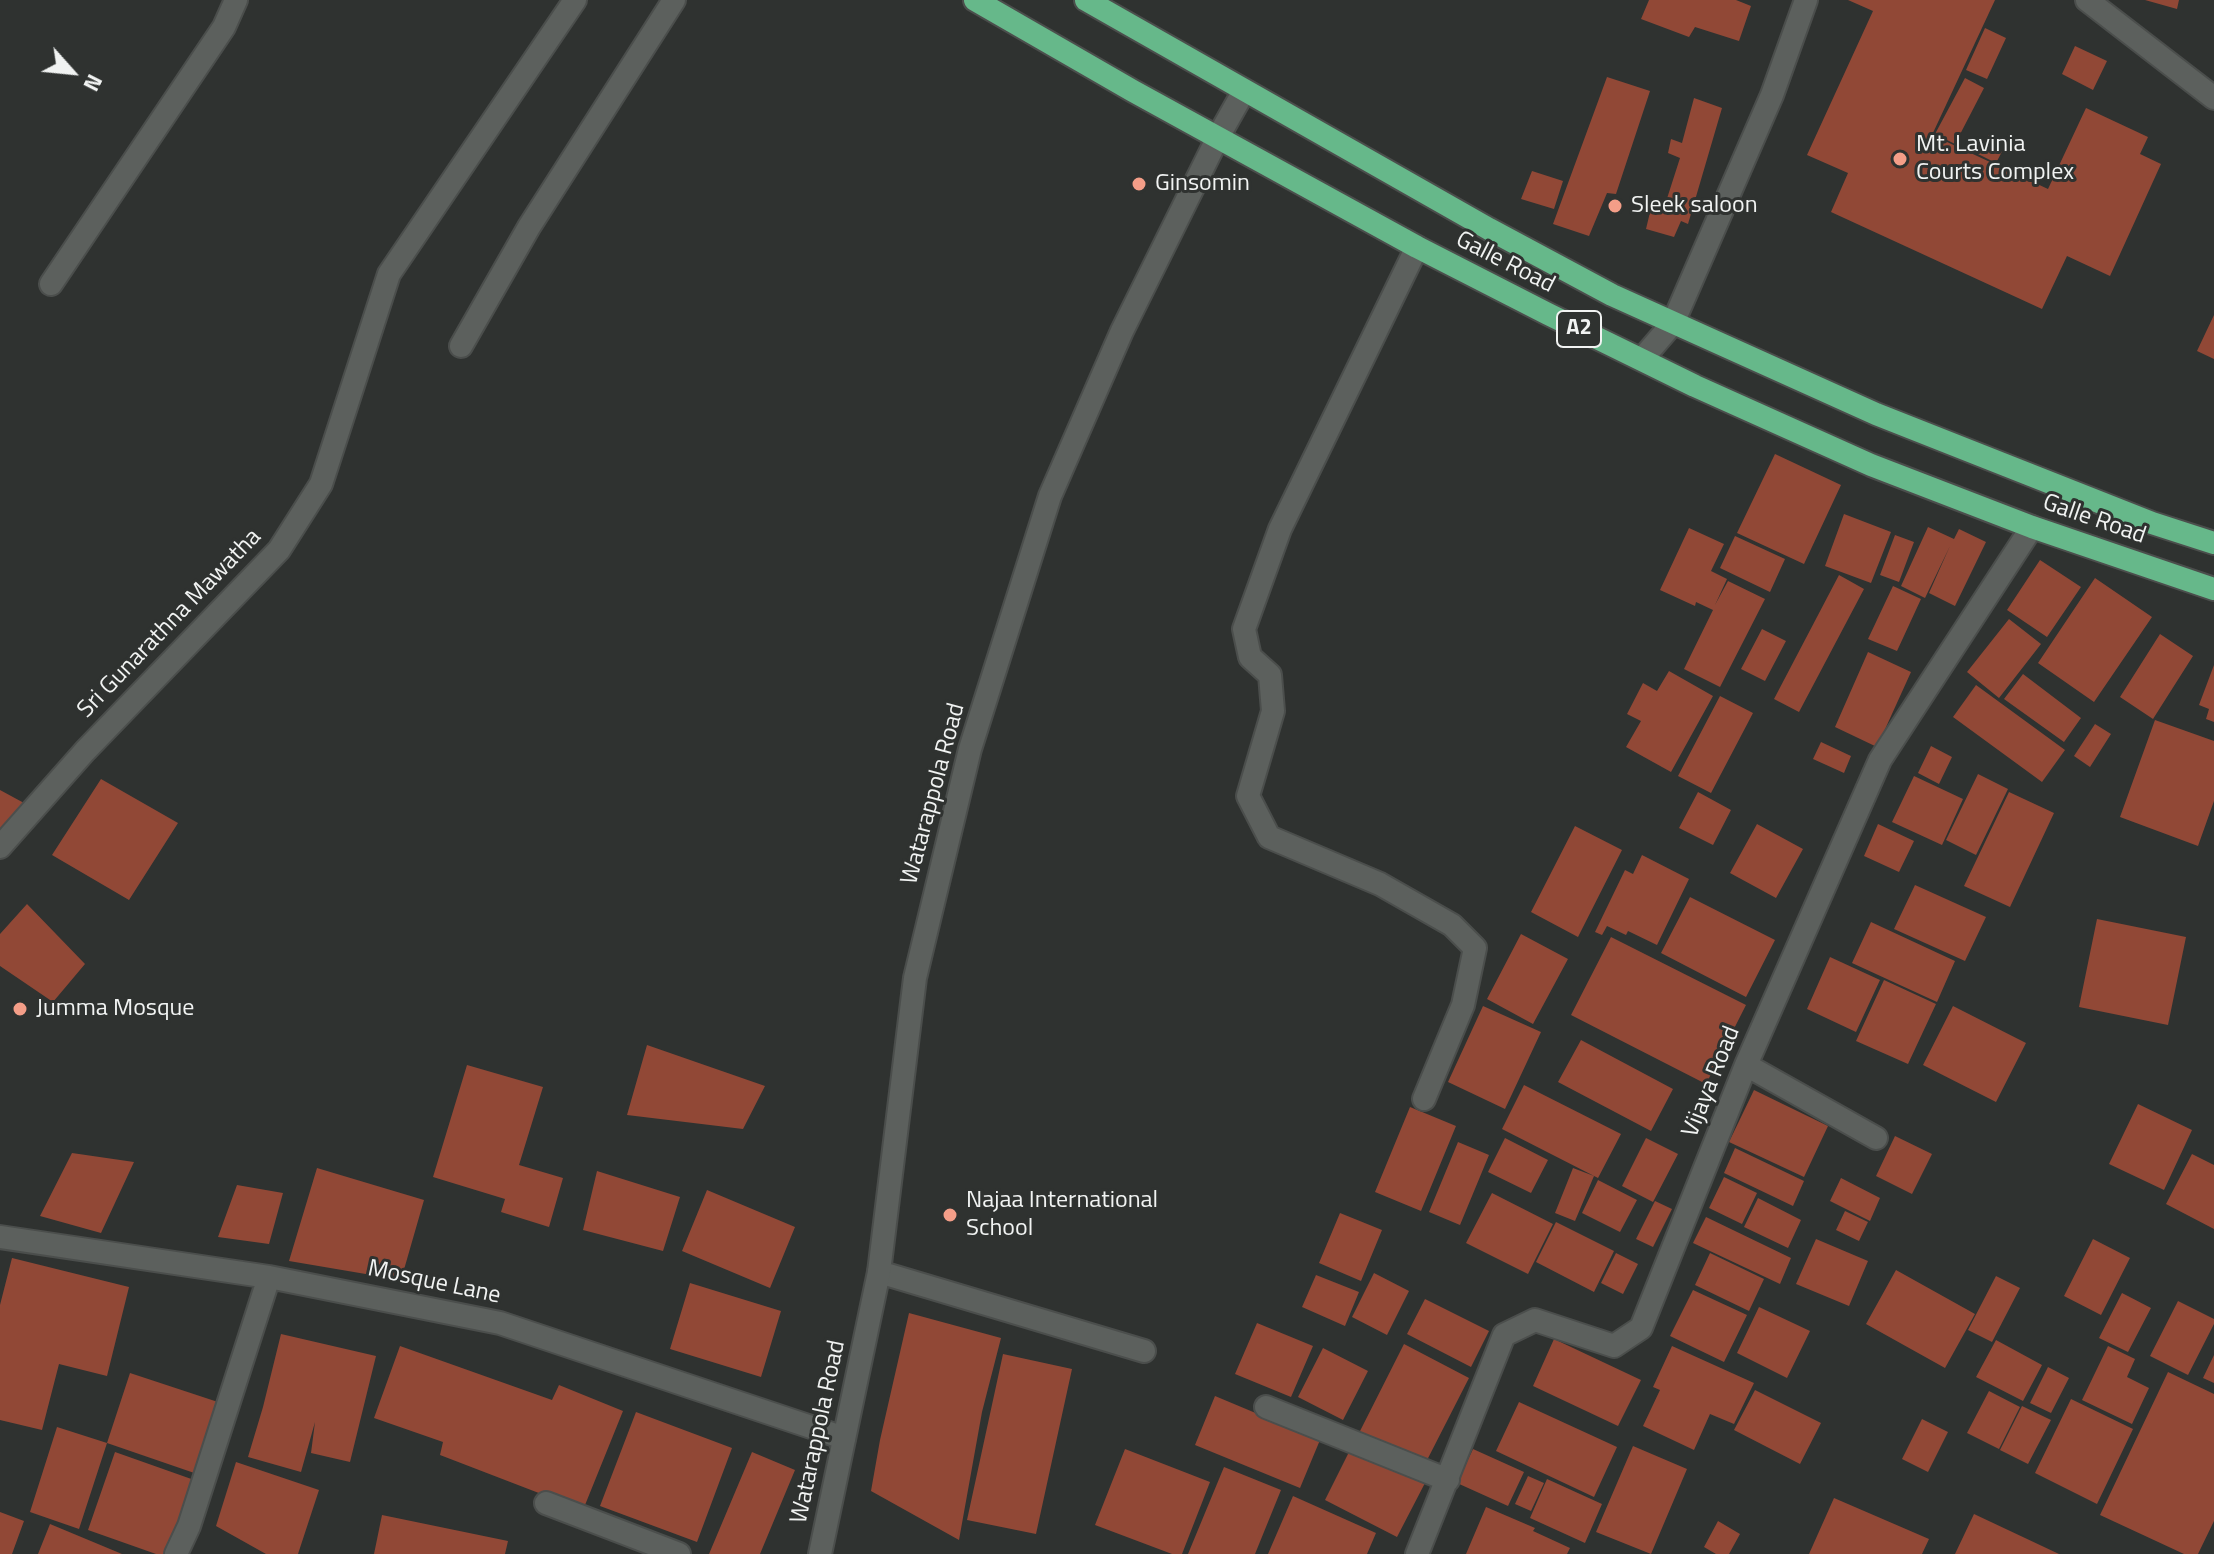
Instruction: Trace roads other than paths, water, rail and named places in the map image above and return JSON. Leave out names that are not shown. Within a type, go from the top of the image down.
[{"type":"highway","name":"Galle Road","points":[[975,0],[1417,247],[1695,386],[1871,465],[2032,527],[2214,589]]},
{"type":"highway","name":"Galle Road","points":[[1086,0],[1503,237],[1612,295],[1876,414],[2152,523],[2214,543]]},
{"type":"street","points":[[51,284],[224,27],[236,0]]},
{"type":"street","name":"Sri Gunarathna Mawatha","points":[[0,847],[85,751],[279,550],[321,484],[389,274],[575,0]]},
{"type":"street","points":[[461,346],[529,227],[674,0]]},
{"type":"street","points":[[1642,359],[1673,323],[1772,95],[1806,0]]},
{"type":"street","points":[[2097,4],[2214,98]]},
{"type":"street","name":"Watarappola Road","points":[[820,1554],[879,1272],[915,978],[970,749],[1050,496],[1122,331],[1244,91]]},
{"type":"street","points":[[1417,247],[1280,529],[1244,629],[1250,657],[1270,675],[1273,711],[1248,796],[1269,837],[1380,884],[1452,925],[1475,948],[1463,1005],[1424,1099]]},
{"type":"street","name":"Vijaya Road","points":[[1417,1554],[1504,1335],[1535,1320],[1614,1346],[1641,1328],[1746,1065],[1880,760],[2032,527]]},
{"type":"street","points":[[1746,1065],[1876,1138]]},
{"type":"street","name":"Mosque Lane","points":[[0,1237],[269,1277],[500,1323],[844,1438]]},
{"type":"street","points":[[879,1272],[1144,1351]]},
{"type":"street","points":[[176,1554],[189,1526],[269,1277]]},
{"type":"street","points":[[1266,1407],[1448,1480]]},
{"type":"street","points":[[546,1503],[679,1554]]},
{"type":"place","name":"Mt. Lavinia Courts Complex","points":[[1900,159]]},
{"type":"place","name":"Ginsomin","points":[[1139,184]]},
{"type":"place","name":"Sleek saloon","points":[[1615,206]]},
{"type":"place","name":"Jumma Mosque","points":[[20,1009]]},
{"type":"place","name":"Najaa International School","points":[[950,1215]]}]
